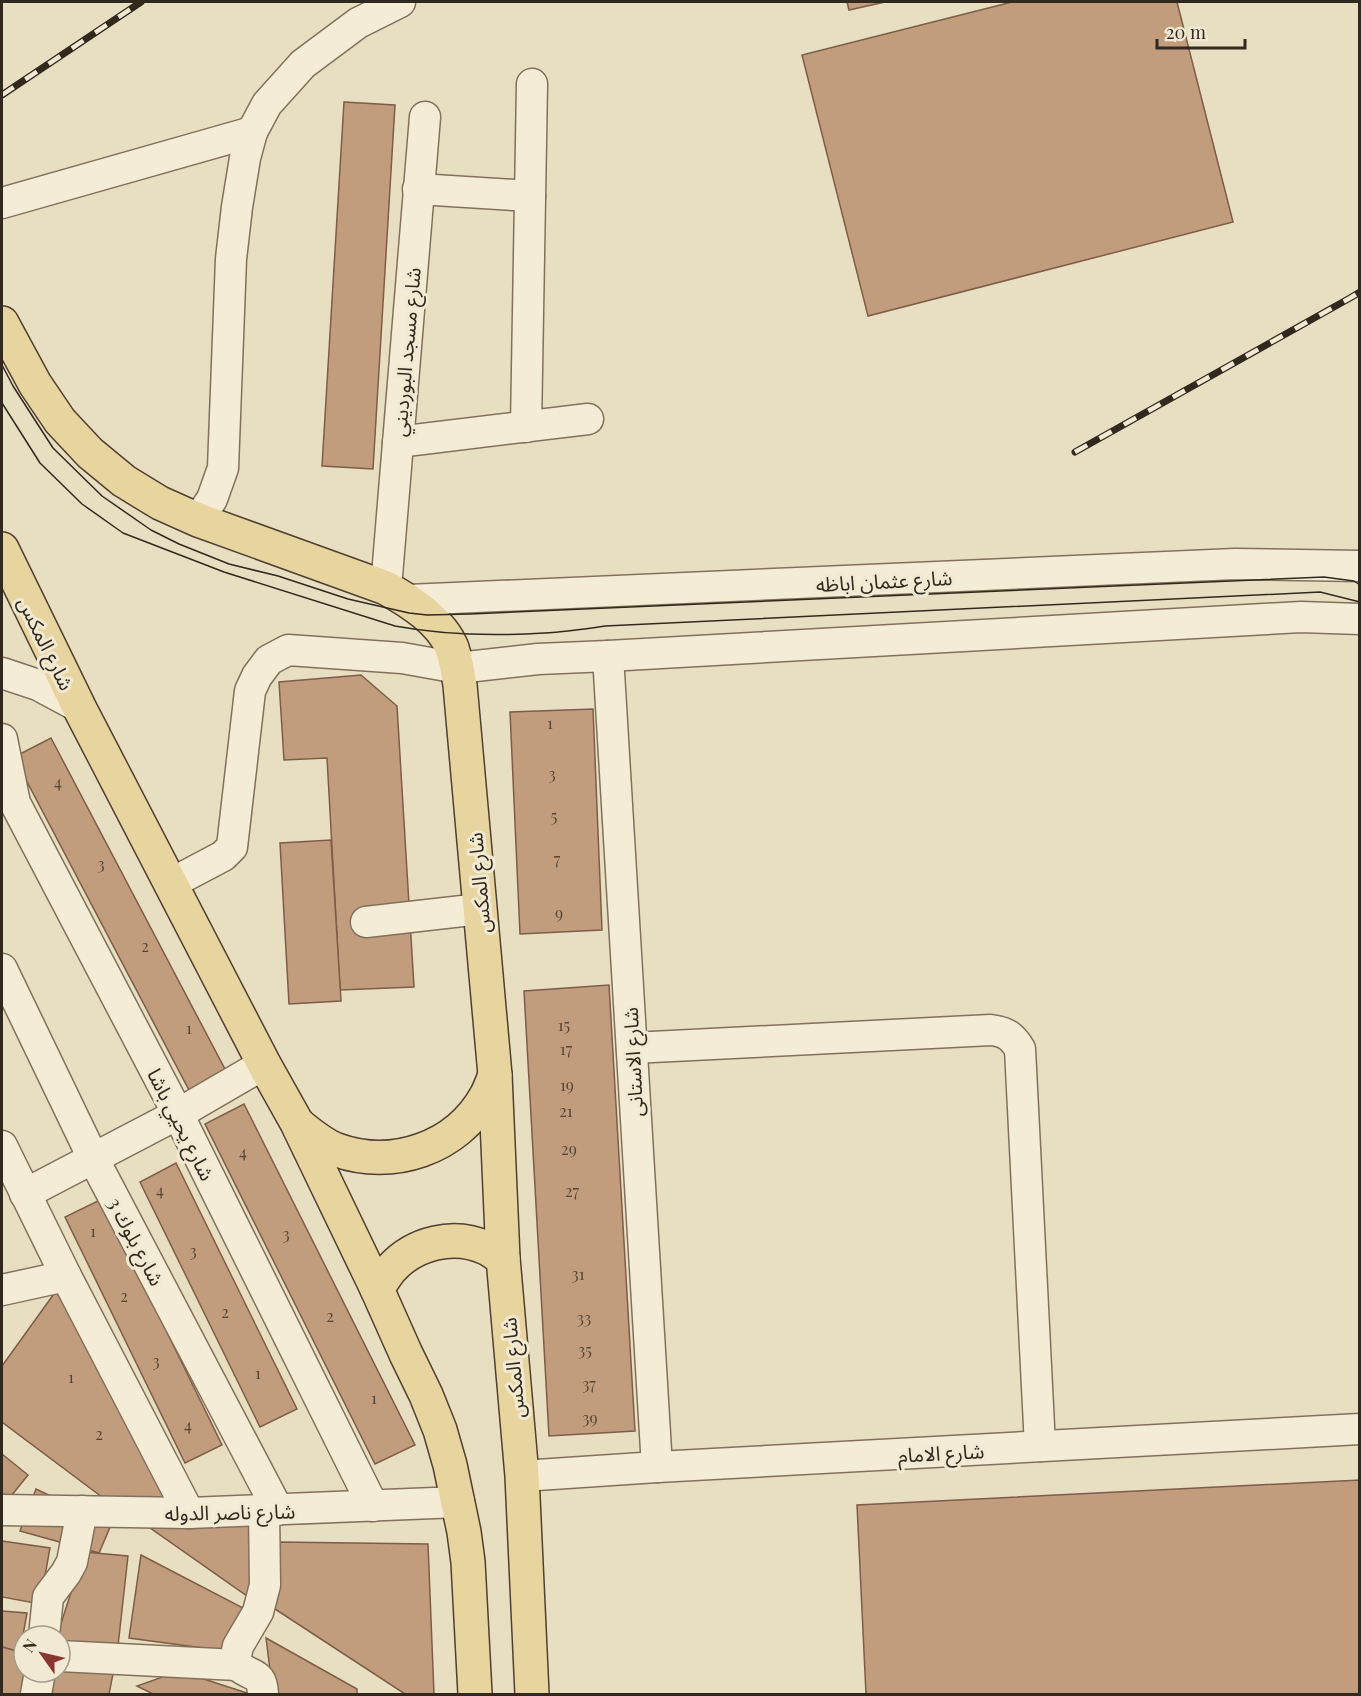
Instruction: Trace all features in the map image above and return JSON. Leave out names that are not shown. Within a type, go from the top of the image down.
[{"type":"main road","name":"شارع المكس","points":[[2,323],[35,384],[60,421],[90,453],[124,481],[160,503],[198,520],[397,594],[427,615],[451,646],[458,668],[495,1075],[503,1258],[522,1476],[532,1695]]},
{"type":"main road","name":"شارع المكس","points":[[2,549],[79,707],[264,1064],[297,1123],[426,1395],[440,1430],[459,1502],[468,1562],[475,1695]]},
{"type":"main road","points":[[297,1123],[315,1138],[336,1149],[358,1156],[380,1158],[422,1151],[442,1142],[459,1129],[474,1113],[495,1075]]},
{"type":"main road","points":[[377,1289],[391,1269],[409,1253],[427,1245],[447,1241],[466,1242],[485,1248],[503,1258]]},
{"type":"street","points":[[198,520],[212,499],[223,468],[231,259],[245,158],[252,132],[267,104],[303,64],[358,23],[399,2]]},
{"type":"street","points":[[525,427],[532,84]]},
{"type":"street","name":"شارع مسجد البورديني","points":[[397,594],[398,442],[425,117]]},
{"type":"street","points":[[2,203],[252,132]]},
{"type":"street","points":[[418,189],[530,196]]},
{"type":"street","points":[[398,442],[588,419]]},
{"type":"street","name":"شارع عثمان اباظه","points":[[397,594],[1235,564],[1359,566]]},
{"type":"street","points":[[170,884],[223,856],[232,848],[250,691],[257,676],[269,660],[288,650],[383,656],[458,668],[538,659],[1301,617],[1359,619]]},
{"type":"street","name":"شارع الاستانى","points":[[608,656],[657,1467]]},
{"type":"street","points":[[2,674],[39,685],[79,707]]},
{"type":"street","name":"شارع يحيي باشا","points":[[2,739],[8,807],[178,1114],[373,1506]]},
{"type":"street","points":[[366,922],[480,909]]},
{"type":"street","name":"شارع بلوك 3","points":[[2,969],[93,1158],[271,1510]]},
{"type":"street","points":[[632,1048],[991,1030],[1004,1032],[1013,1038],[1020,1049],[1040,1446]]},
{"type":"street","points":[[25,1194],[178,1114],[264,1064]]},
{"type":"street","points":[[4,1157],[189,1513]]},
{"type":"street","points":[[2,1290],[66,1276]]},
{"type":"street","name":"شارع الامام","points":[[522,1476],[1359,1428]]},
{"type":"street","name":"شارع ناصر الدوله","points":[[2,1510],[189,1513],[459,1502]]},
{"type":"street","points":[[237,1665],[238,1646],[258,1612],[265,1586],[271,1510]]},
{"type":"street","points":[[45,1624],[48,1597],[72,1562],[82,1511]]},
{"type":"street","points":[[72,1657],[237,1665],[259,1678],[263,1695]]},
{"type":"building","points":[[847,2],[885,2],[849,10]]},
{"type":"building","points":[[1012,2],[1177,2],[1233,222],[868,316],[802,55]]},
{"type":"building","points":[[344,102],[395,105],[373,469],[322,466]]},
{"type":"building","points":[[361,675],[397,706],[414,987],[340,990],[327,758],[284,760],[279,682]]},
{"type":"building","points":[[593,709],[602,930],[520,934],[510,712]]},
{"type":"building","points":[[51,738],[227,1073],[190,1092],[14,757]]},
{"type":"building","points":[[331,840],[341,1001],[289,1004],[280,843]]},
{"type":"building","points":[[609,985],[635,1431],[549,1436],[524,991]]},
{"type":"building","points":[[244,1104],[415,1445],[375,1464],[205,1124]]},
{"type":"building","points":[[176,1163],[297,1409],[260,1427],[140,1182]]},
{"type":"building","points":[[102,1199],[222,1445],[185,1463],[65,1217]]},
{"type":"building","points":[[56,1291],[171,1500],[110,1503],[2,1422],[2,1366]]},
{"type":"building","points":[[2,1454],[28,1475],[7,1501],[2,1499]]},
{"type":"building","points":[[1360,1480],[1360,1694],[866,1694],[857,1505]]},
{"type":"building","points":[[36,1489],[111,1525],[99,1553],[20,1531]]},
{"type":"building","points":[[143,1523],[254,1525],[250,1598]]},
{"type":"building","points":[[2,1541],[50,1548],[40,1604],[2,1597]]},
{"type":"building","points":[[278,1542],[428,1544],[434,1694],[405,1694],[275,1609]]},
{"type":"building","points":[[84,1552],[128,1556],[118,1646],[72,1645],[72,1624],[61,1624]]},
{"type":"building","points":[[141,1555],[245,1609],[225,1651],[129,1638]]},
{"type":"building","points":[[2,1611],[27,1613],[25,1624],[12,1624],[12,1650],[2,1647]]},
{"type":"building","points":[[266,1638],[357,1689],[357,1694],[273,1694]]},
{"type":"building","points":[[2,1647],[12,1650],[12,1684],[72,1684],[72,1664],[113,1674],[109,1694],[2,1694]]},
{"type":"building","points":[[179,1671],[250,1694],[153,1694],[137,1686]]},
{"type":"tram line","points":[[2,365],[53,448],[102,496],[151,530],[229,564],[278,576],[348,599],[409,613],[470,614],[1324,577],[1354,581],[1360,585]]},
{"type":"tram line","points":[[2,403],[40,463],[82,504],[123,533],[224,572],[395,626],[413,629],[469,634],[525,634],[605,626],[1320,592],[1360,602]]},
{"type":"railway","points":[[2,95],[141,2]]},
{"type":"railway","points":[[1075,452],[1360,292]]}]
